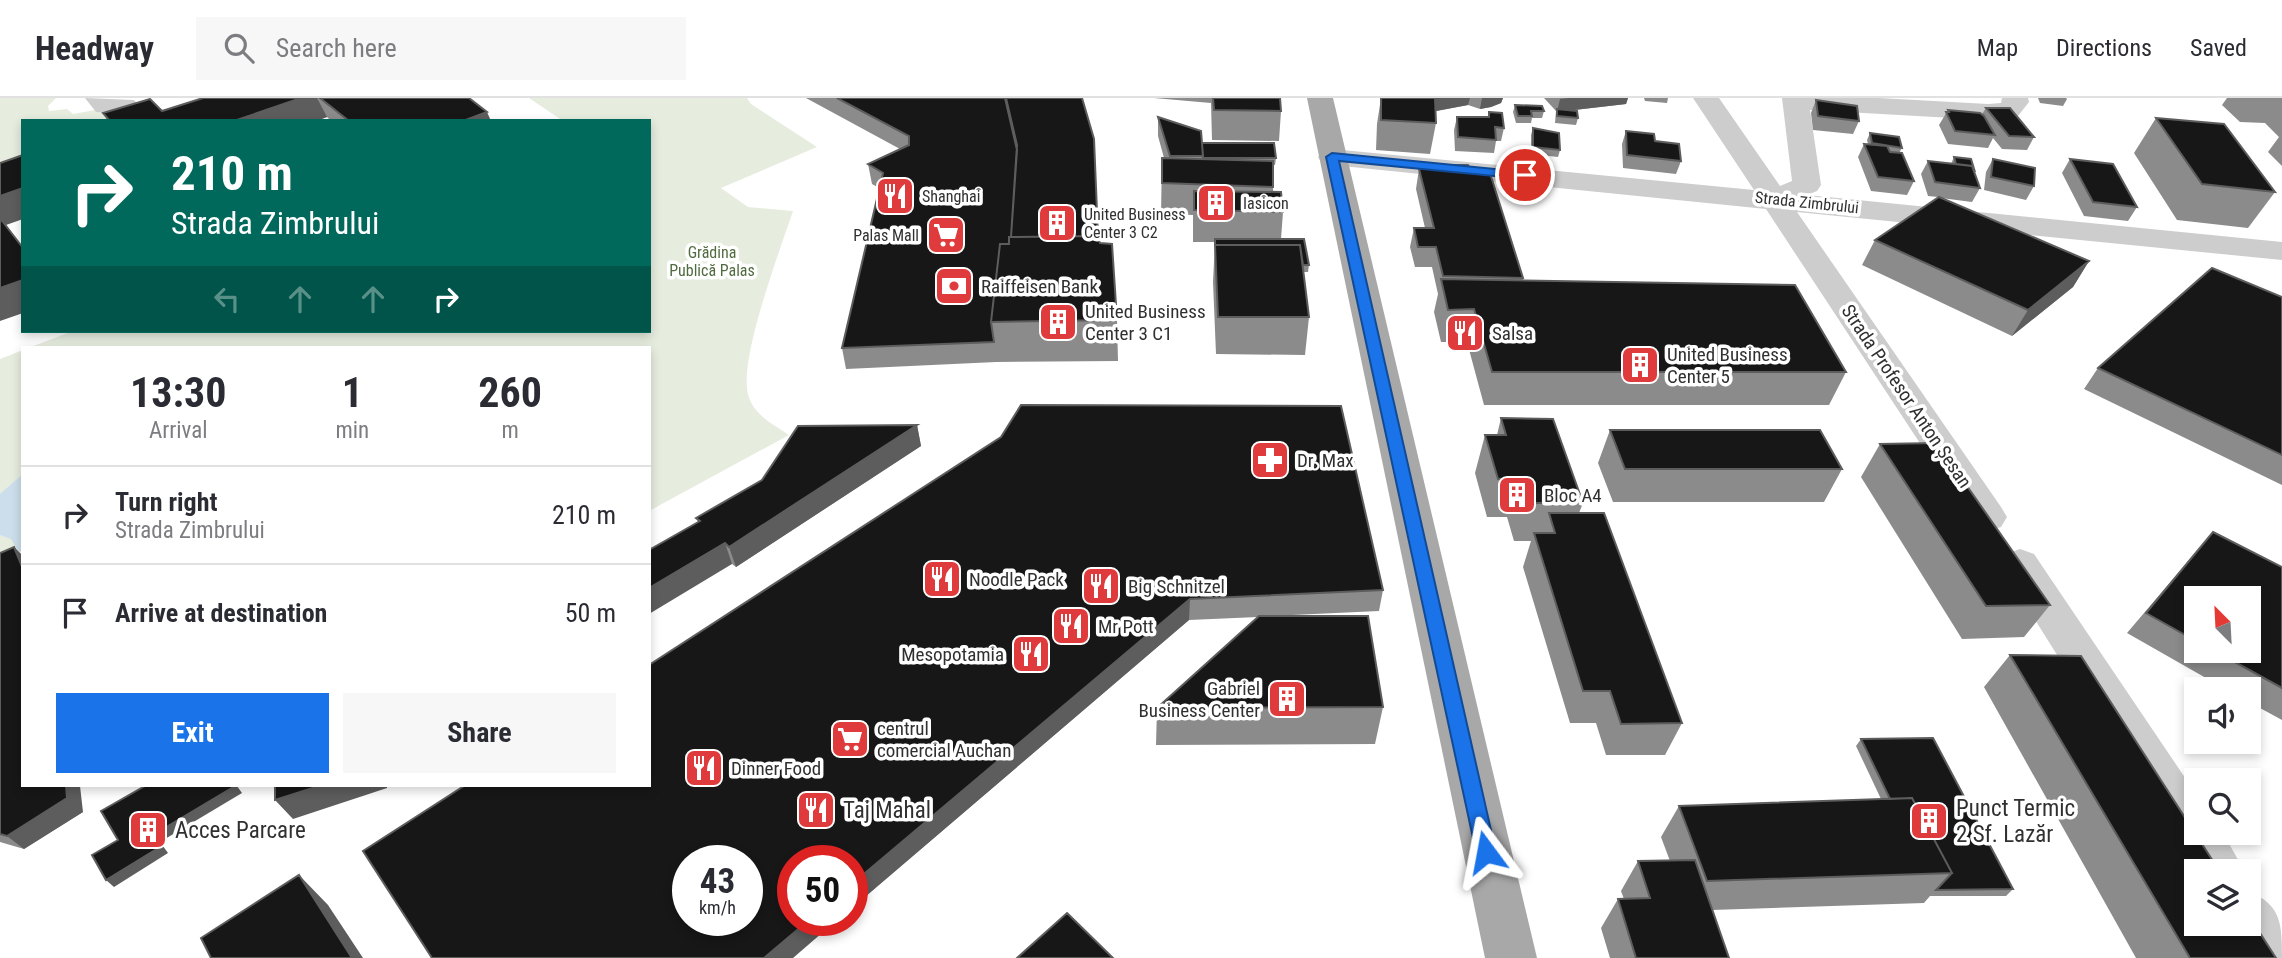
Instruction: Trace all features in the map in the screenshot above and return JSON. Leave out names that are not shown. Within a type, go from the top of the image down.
[{"type":"main road","points":[[1320,98],[1511,958]]},
{"type":"street","points":[[98,98],[105,106],[133,108]]},
{"type":"street","name":"Strada Profesor Anton Șesan","points":[[1706,98],[2084,659],[2213,859]]},
{"type":"street","points":[[1773,199],[1807,185],[1796,100],[1988,112],[2009,110],[2016,102],[2015,98]]},
{"type":"street","name":"Strada Zimbrului","points":[[1332,157],[2282,251]]},
{"type":"street","points":[[2261,935],[2275,958]]},
{"type":"green space","points":[[0,98],[56,98],[48,106],[49,111],[67,109],[73,114],[106,108],[118,119],[21,119],[21,164],[0,170]]},
{"type":"green space","name":"Grădina Publică Palas","points":[[529,98],[747,98],[751,104],[817,147],[721,188],[748,207],[793,211],[762,304],[749,356],[747,377],[748,394],[754,408],[789,435],[651,510],[651,346],[33,346],[68,333],[651,333],[651,119],[560,119]]},
{"type":"green space","points":[[21,351],[21,552],[0,559],[0,359]]},
{"type":"water","points":[[21,476],[21,551],[18,551],[11,539],[0,535],[0,494]]},
{"type":"building","points":[[203,98],[301,98],[240,119],[108,119],[103,113],[150,99],[162,111]]},
{"type":"building","points":[[320,98],[469,98],[487,112],[468,119],[346,119]]},
{"type":"building","name":"Palas Mall","points":[[837,98],[1005,98],[1017,150],[1011,237],[1009,244],[1000,244],[991,322],[994,342],[842,348],[883,173],[868,164],[909,145],[909,136]]},
{"type":"building","name":"United Business Center 3 C2","points":[[1006,98],[1082,98],[1094,139],[1098,236],[1011,237],[1017,145]]},
{"type":"building","points":[[1213,98],[1280,98],[1281,111],[1214,110]]},
{"type":"building","points":[[1381,98],[1435,98],[1436,123],[1381,120]]},
{"type":"building","points":[[1816,100],[1857,106],[1859,121],[1818,116]]},
{"type":"building","points":[[1515,105],[1542,106],[1544,111],[1531,111],[1532,116],[1518,116]]},
{"type":"building","points":[[1986,108],[2010,108],[2034,137],[2009,136]]},
{"type":"building","points":[[1557,109],[1577,111],[1578,118],[1557,116]]},
{"type":"building","points":[[1948,110],[1980,113],[1995,135],[1955,131],[1946,112],[1949,112]]},
{"type":"building","points":[[1489,112],[1502,113],[1504,128],[1495,127],[1496,140],[1458,137],[1457,117],[1489,117]]},
{"type":"building","points":[[1158,117],[1201,131],[1203,156],[1170,156]]},
{"type":"building","points":[[2156,118],[2224,124],[2275,192],[2202,184]]},
{"type":"building","points":[[1533,128],[1559,133],[1560,150],[1533,147]]},
{"type":"building","points":[[1626,131],[1654,134],[1655,141],[1679,144],[1681,161],[1627,155]]},
{"type":"building","points":[[1870,133],[1899,137],[1902,148],[1872,143]]},
{"type":"building","points":[[1202,143],[1274,143],[1276,158],[1203,158]]},
{"type":"building","points":[[1864,144],[1887,146],[1890,152],[1902,153],[1914,181],[1878,177]]},
{"type":"building","points":[[21,156],[21,189],[0,196],[0,163]]},
{"type":"building","points":[[1954,157],[1971,159],[1975,172],[1972,166],[1956,164]]},
{"type":"building","points":[[1162,158],[1273,161],[1273,187],[1162,183]]},
{"type":"building","points":[[1993,159],[2035,168],[2034,186],[1991,177]]},
{"type":"building","points":[[2070,159],[2113,164],[2137,207],[2093,202]]},
{"type":"building","points":[[1928,161],[1972,166],[1980,188],[1935,182]]},
{"type":"building","points":[[1441,165],[1468,165],[1470,169],[1489,170],[1523,278],[1443,276],[1436,247],[1418,247],[1414,228],[1434,228],[1419,169],[1442,169]]},
{"type":"building","points":[[1194,191],[1281,192],[1283,212],[1194,210]]},
{"type":"building","points":[[1939,197],[2089,261],[2028,310],[1875,240]]},
{"type":"building","points":[[0,218],[21,245],[21,281],[0,288]]},
{"type":"building","points":[[1098,236],[1100,243],[1112,244],[1117,320],[991,322],[1000,244],[1009,244],[1009,237]]},
{"type":"building","points":[[1215,239],[1304,239],[1309,265],[1303,265],[1300,245],[1215,245]]},
{"type":"building","points":[[1215,245],[1300,245],[1309,317],[1218,317]]},
{"type":"building","points":[[2212,268],[2282,297],[2282,455],[2098,368]]},
{"type":"building","points":[[1441,279],[1795,285],[1846,372],[1492,372],[1474,309],[1448,310]]},
{"type":"building","name":"centrul comercial Auchan","points":[[1021,405],[1341,406],[1383,590],[1190,599],[868,871],[868,845],[777,845],[777,936],[790,936],[764,958],[432,958],[363,851],[462,787],[651,787],[651,664],[1001,437]]},
{"type":"building","points":[[1501,418],[1553,419],[1583,503],[1526,503],[1518,478],[1498,479],[1485,435],[1506,435]]},
{"type":"building","points":[[917,425],[729,547],[725,543],[651,587],[651,549],[700,521],[696,518],[762,480],[798,426]]},
{"type":"building","points":[[1610,430],[1820,430],[1842,469],[1625,469]]},
{"type":"building","points":[[1937,443],[2050,605],[1986,606],[1880,444]]},
{"type":"building","points":[[1549,513],[1604,513],[1682,723],[1621,724],[1610,691],[1583,691],[1534,533],[1555,533]]},
{"type":"building","points":[[2213,532],[2282,567],[2282,688],[2237,663],[2261,663],[2261,586],[2184,586],[2184,634],[2146,613]]},
{"type":"building","points":[[14,547],[21,564],[21,787],[66,787],[67,798],[7,836],[0,834],[0,553]]},
{"type":"building","points":[[1259,616],[1368,616],[1383,707],[1157,708]]},
{"type":"building","points":[[2010,655],[2081,656],[2184,816],[2184,845],[2203,845],[2212,859],[2184,859],[2184,936],[2261,935],[2276,958],[2190,958]]},
{"type":"building","name":"Punct Termic 2 Sf. Lazăr","points":[[1933,738],[2013,889],[1936,890],[1952,873],[1912,798],[1890,799],[1861,739]]},
{"type":"building","name":"Acces Parcare","points":[[143,787],[233,787],[153,835],[160,847],[106,880],[92,855],[118,840],[101,811]]},
{"type":"building","points":[[275,787],[316,787],[275,800]]},
{"type":"building","points":[[1912,798],[1952,873],[1707,881],[1679,806]]},
{"type":"building","points":[[1695,860],[1729,958],[1636,958],[1618,899],[1650,898],[1638,861]]},
{"type":"building","points":[[299,875],[352,958],[211,958],[201,938]]},
{"type":"building","points":[[1067,913],[1113,958],[1017,958]]},
{"type":"place","name":"Shanghai","points":[[895,196]]},
{"type":"place","name":"Iasicon","points":[[1216,203]]},
{"type":"place","name":"United Business Center 3 C2","points":[[1057,223]]},
{"type":"place","name":"Palas Mall","points":[[946,235]]},
{"type":"place","name":"Raiffeisen Bank","points":[[954,286]]},
{"type":"place","name":"United Business Center 3 C1","points":[[1058,322]]},
{"type":"place","name":"Salsa","points":[[1465,333]]},
{"type":"place","name":"United Business Center 5","points":[[1640,365]]},
{"type":"place","name":"Dr. Max","points":[[1270,460]]},
{"type":"place","name":"Bloc A4","points":[[1517,495]]},
{"type":"place","name":"Noodle Pack","points":[[942,579]]},
{"type":"place","name":"Big Schnitzel","points":[[1101,586]]},
{"type":"place","name":"Mr Pott","points":[[1071,626]]},
{"type":"place","name":"Mesopotamia","points":[[1031,654]]},
{"type":"place","name":"Gabriel Business Center","points":[[1287,699]]},
{"type":"place","name":"centrul comercial Auchan","points":[[850,739]]},
{"type":"place","name":"Dinner Food","points":[[704,768]]},
{"type":"place","name":"Taj Mahal","points":[[816,810]]},
{"type":"place","name":"Punct Termic 2 Sf. Lazăr","points":[[1929,821]]},
{"type":"place","name":"Acces Parcare","points":[[148,830]]},
{"type":"route","points":[[1486,852],[1332,157],[1525,175]]}]
